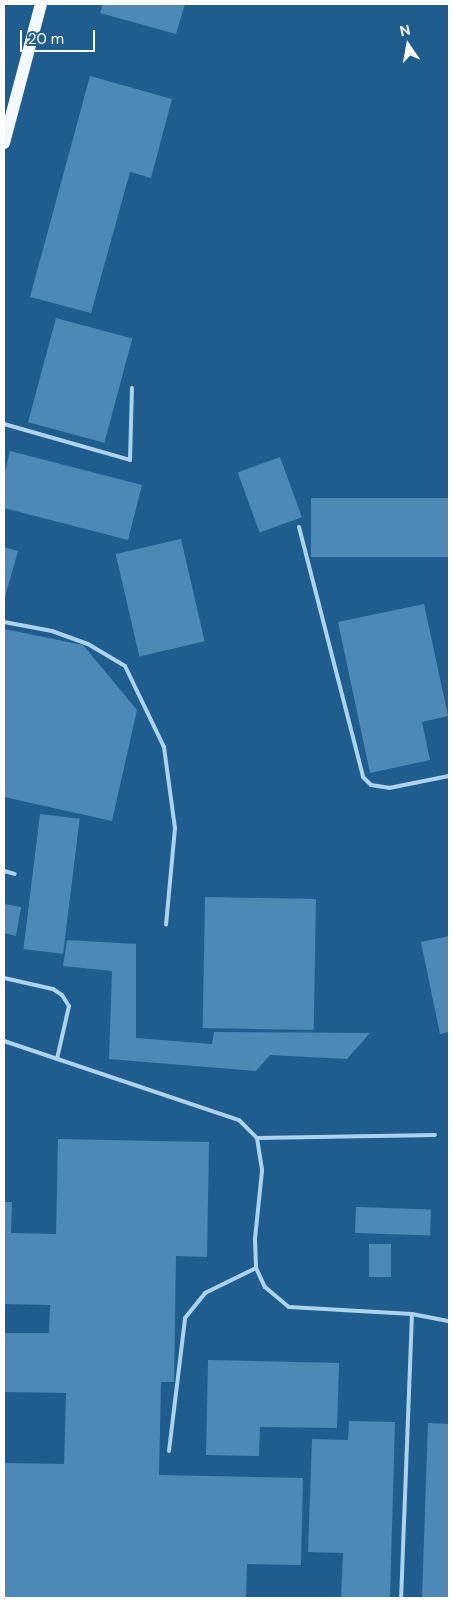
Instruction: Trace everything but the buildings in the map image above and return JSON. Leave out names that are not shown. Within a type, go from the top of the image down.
[{"type":"main road","points":[[4,143],[41,4]]},
{"type":"lane","points":[[4,424],[130,460],[132,388]]},
{"type":"lane","points":[[299,526],[363,777],[371,785],[389,788],[449,776]]},
{"type":"lane","points":[[4,622],[52,631],[88,644],[125,666],[164,747],[175,828],[166,925]]},
{"type":"lane","points":[[4,871],[15,874]]},
{"type":"lane","points":[[4,978],[53,989],[62,995],[69,1006],[58,1059]]},
{"type":"lane","points":[[4,1041],[239,1120],[258,1138],[262,1171],[255,1239],[256,1268],[265,1287],[289,1306],[412,1314],[449,1322]]},
{"type":"lane","points":[[258,1138],[435,1135]]},
{"type":"lane","points":[[169,1451],[185,1318],[205,1293],[256,1268]]},
{"type":"lane","points":[[401,1598],[412,1314]]}]
